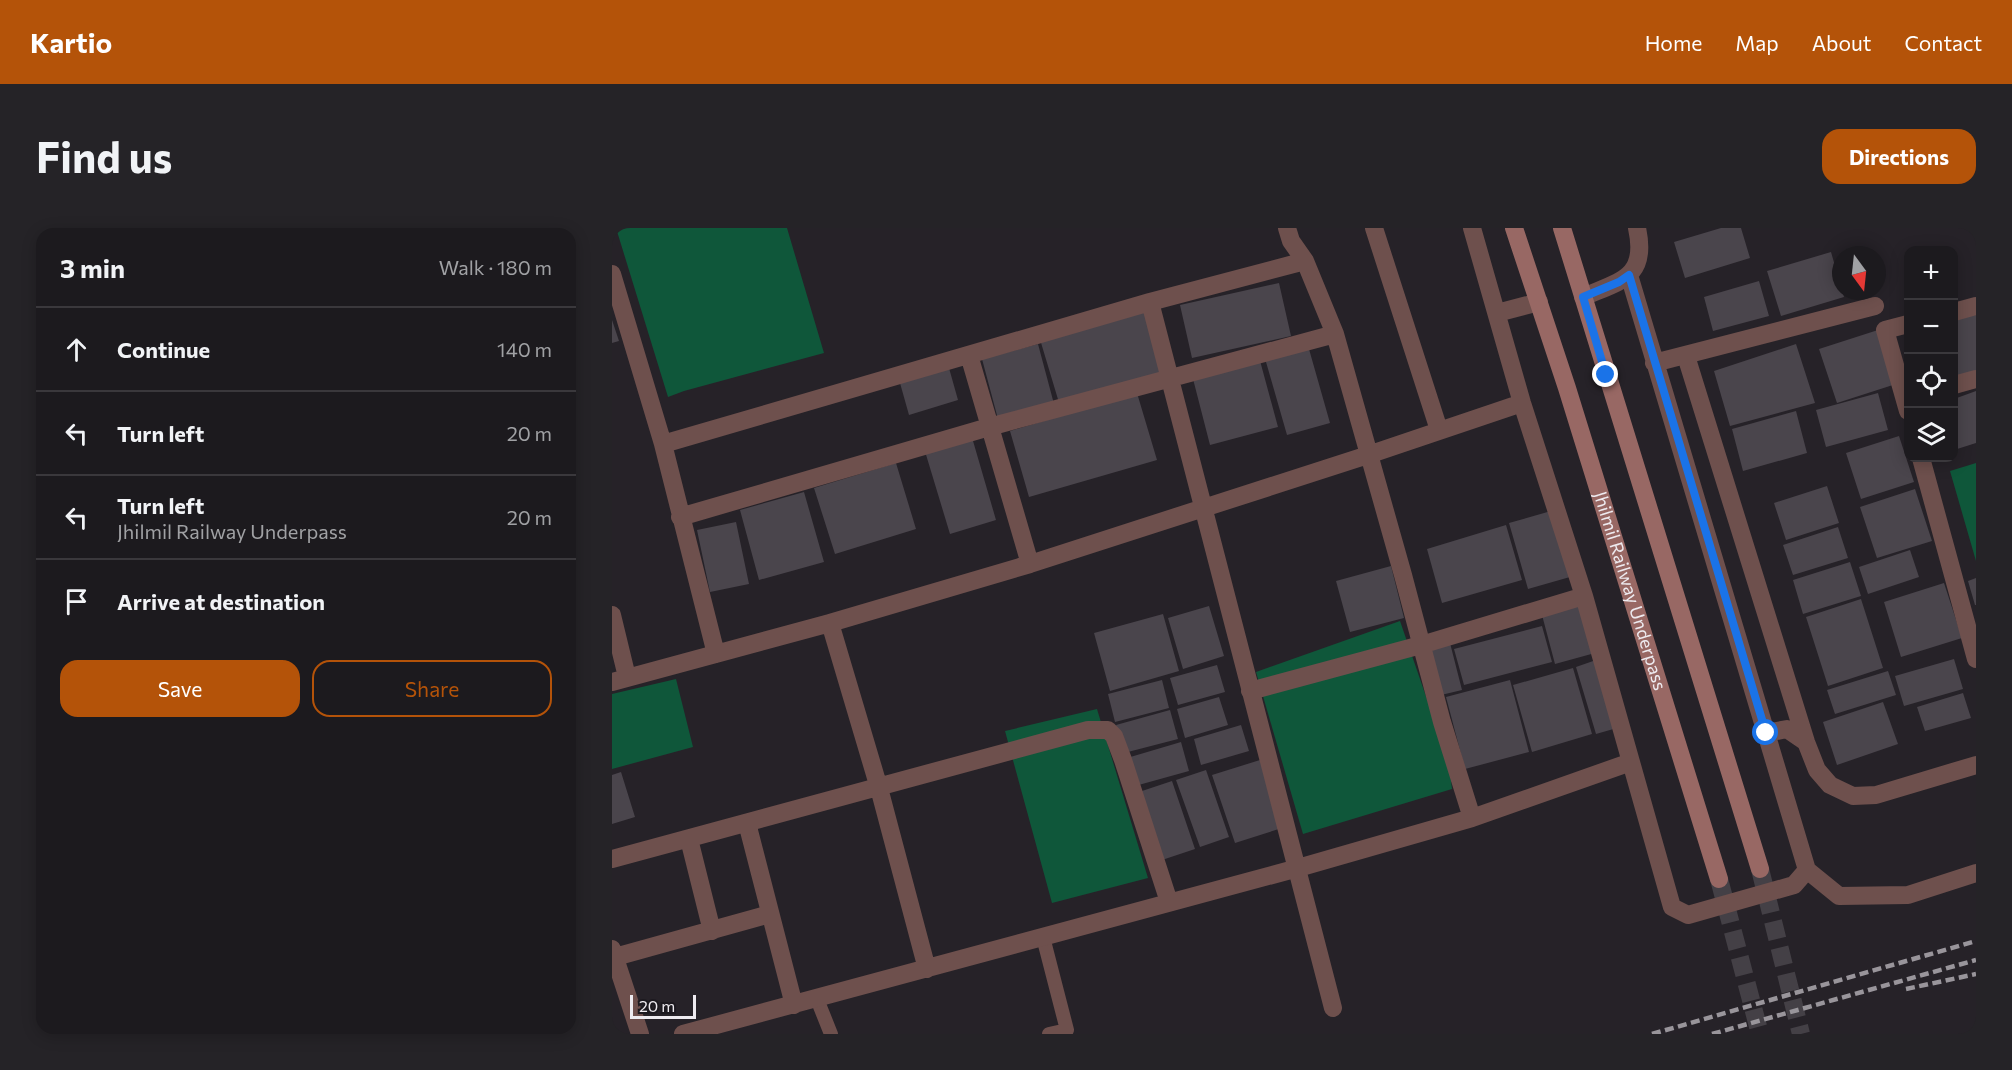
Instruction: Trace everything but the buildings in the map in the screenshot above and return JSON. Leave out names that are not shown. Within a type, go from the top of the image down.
[{"type":"main road","name":"Jhilmil Railway Underpass","points":[[1514,228],[1568,388],[1719,879]]},
{"type":"main road","points":[[1562,228],[1760,869]]},
{"type":"street","points":[[1287,228],[1291,241],[1305,261],[1335,334],[1442,722],[1472,818]]},
{"type":"street","points":[[1374,228],[1438,430]]},
{"type":"street","points":[[1472,228],[1522,403],[1584,596],[1672,907],[1688,915],[1794,885],[1807,870]]},
{"type":"street","points":[[1583,297],[1619,282],[1634,272],[1638,258],[1637,228]]},
{"type":"street","points":[[663,444],[1150,302],[1305,261]]},
{"type":"street","points":[[612,274],[663,444],[716,654]]},
{"type":"street","points":[[1629,275],[1807,870],[1839,896],[1908,895],[1976,873]]},
{"type":"street","points":[[1150,302],[1333,1008]]},
{"type":"street","points":[[1497,313],[1539,302]]},
{"type":"street","points":[[1654,363],[1875,306]]},
{"type":"street","points":[[1958,311],[1976,306]]},
{"type":"street","points":[[1904,325],[1885,330],[1904,392]]},
{"type":"street","points":[[680,517],[989,427],[1335,334]]},
{"type":"street","points":[[969,355],[1030,564]]},
{"type":"street","points":[[1686,356],[1806,742],[1817,770],[1830,785],[1853,796],[1876,795],[1976,765]]},
{"type":"street","points":[[1958,384],[1976,379]]},
{"type":"street","points":[[612,615],[620,680],[830,624],[1030,564],[1522,403]]},
{"type":"street","points":[[1922,462],[1976,659]]},
{"type":"street","points":[[1250,690],[1421,645],[1584,596]]},
{"type":"street","points":[[830,624],[879,788],[927,969]]},
{"type":"street","points":[[1766,733],[1787,729],[1806,742]]},
{"type":"street","points":[[612,860],[1088,730],[1108,730],[1114,736],[1123,760],[1169,902]]},
{"type":"street","points":[[683,1034],[1298,868],[1472,818],[1631,762]]},
{"type":"street","points":[[747,823],[794,1005]]},
{"type":"street","points":[[689,839],[712,930]]},
{"type":"street","points":[[640,1034],[613,953],[770,914]]},
{"type":"lane","points":[[1043,937],[1068,1032],[1049,1034]]},
{"type":"lane","points":[[817,999],[831,1034]]},
{"type":"green space","points":[[616,228],[787,228],[824,353],[668,397]]},
{"type":"green space","points":[[1976,463],[1976,561],[1950,471]]},
{"type":"green space","points":[[1400,621],[1449,763],[1452,789],[1303,834],[1256,672]]},
{"type":"green space","points":[[676,679],[693,747],[612,769],[612,694]]},
{"type":"green space","points":[[1097,709],[1148,878],[1052,903],[1005,731]]},
{"type":"tunnel","points":[[1760,869],[1801,1034]]},
{"type":"tunnel","points":[[1719,879],[1760,1034]]},
{"type":"railway","points":[[1652,1034],[1976,941]]},
{"type":"railway","points":[[1712,1034],[1976,960]]},
{"type":"railway","points":[[1906,989],[1976,974]]},
{"type":"route","points":[[1606,375],[1583,297],[1619,282],[1629,275],[1766,733]]}]
